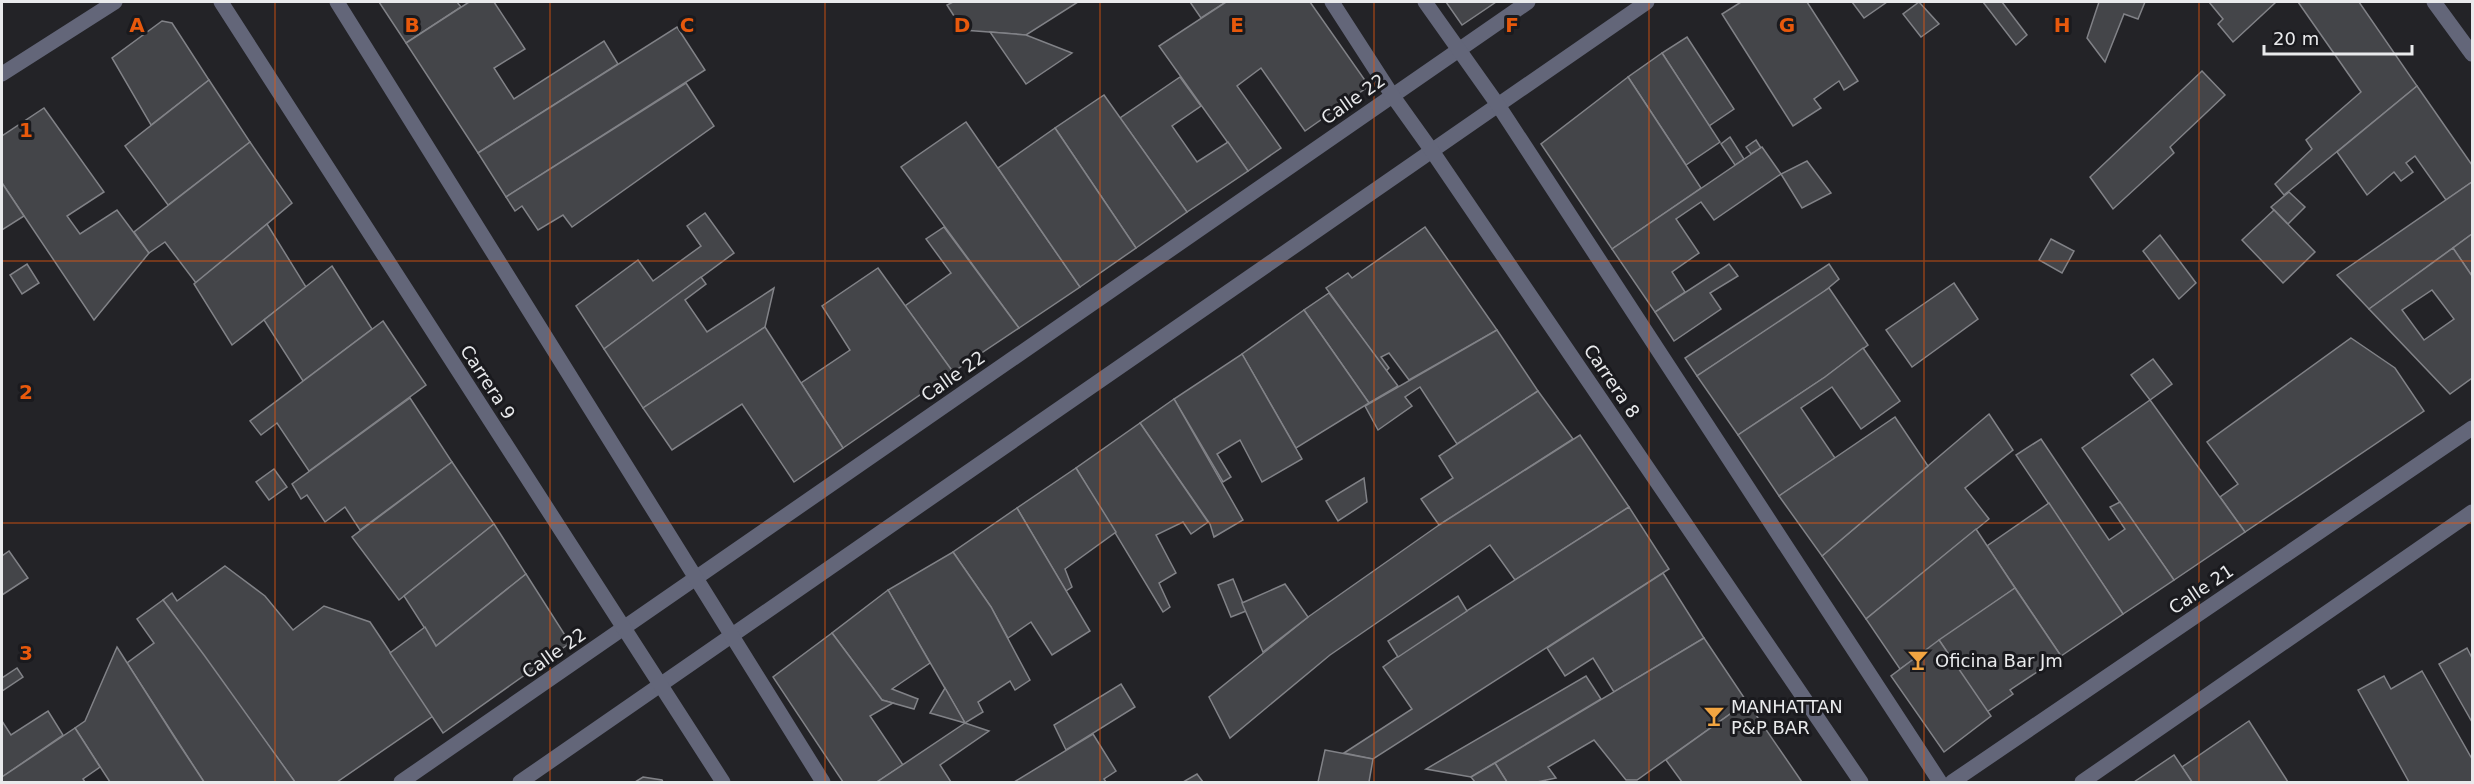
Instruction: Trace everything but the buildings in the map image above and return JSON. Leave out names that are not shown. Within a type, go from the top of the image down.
[{"type":"street","points":[[2,74],[115,2]]},
{"type":"street","name":"Carrera 9","points":[[222,2],[723,783]]},
{"type":"street","points":[[337,2],[823,783]]},
{"type":"street","name":"Carrera 8","points":[[1332,2],[1392,95],[1861,783]]},
{"type":"street","points":[[1425,2],[1498,105],[1940,783]]},
{"type":"street","name":"Calle 22","points":[[401,783],[1528,2]]},
{"type":"street","points":[[520,783],[1647,2]]},
{"type":"street","points":[[2434,2],[2472,54]]},
{"type":"street","name":"Calle 21","points":[[1952,783],[2472,428]]},
{"type":"street","points":[[2082,783],[2472,512]]},
{"type":"place","name":"Oficina Bar Jm","points":[[1918,660]]},
{"type":"place","name":"MANHATTAN P&P BAR","points":[[1714,716]]}]
